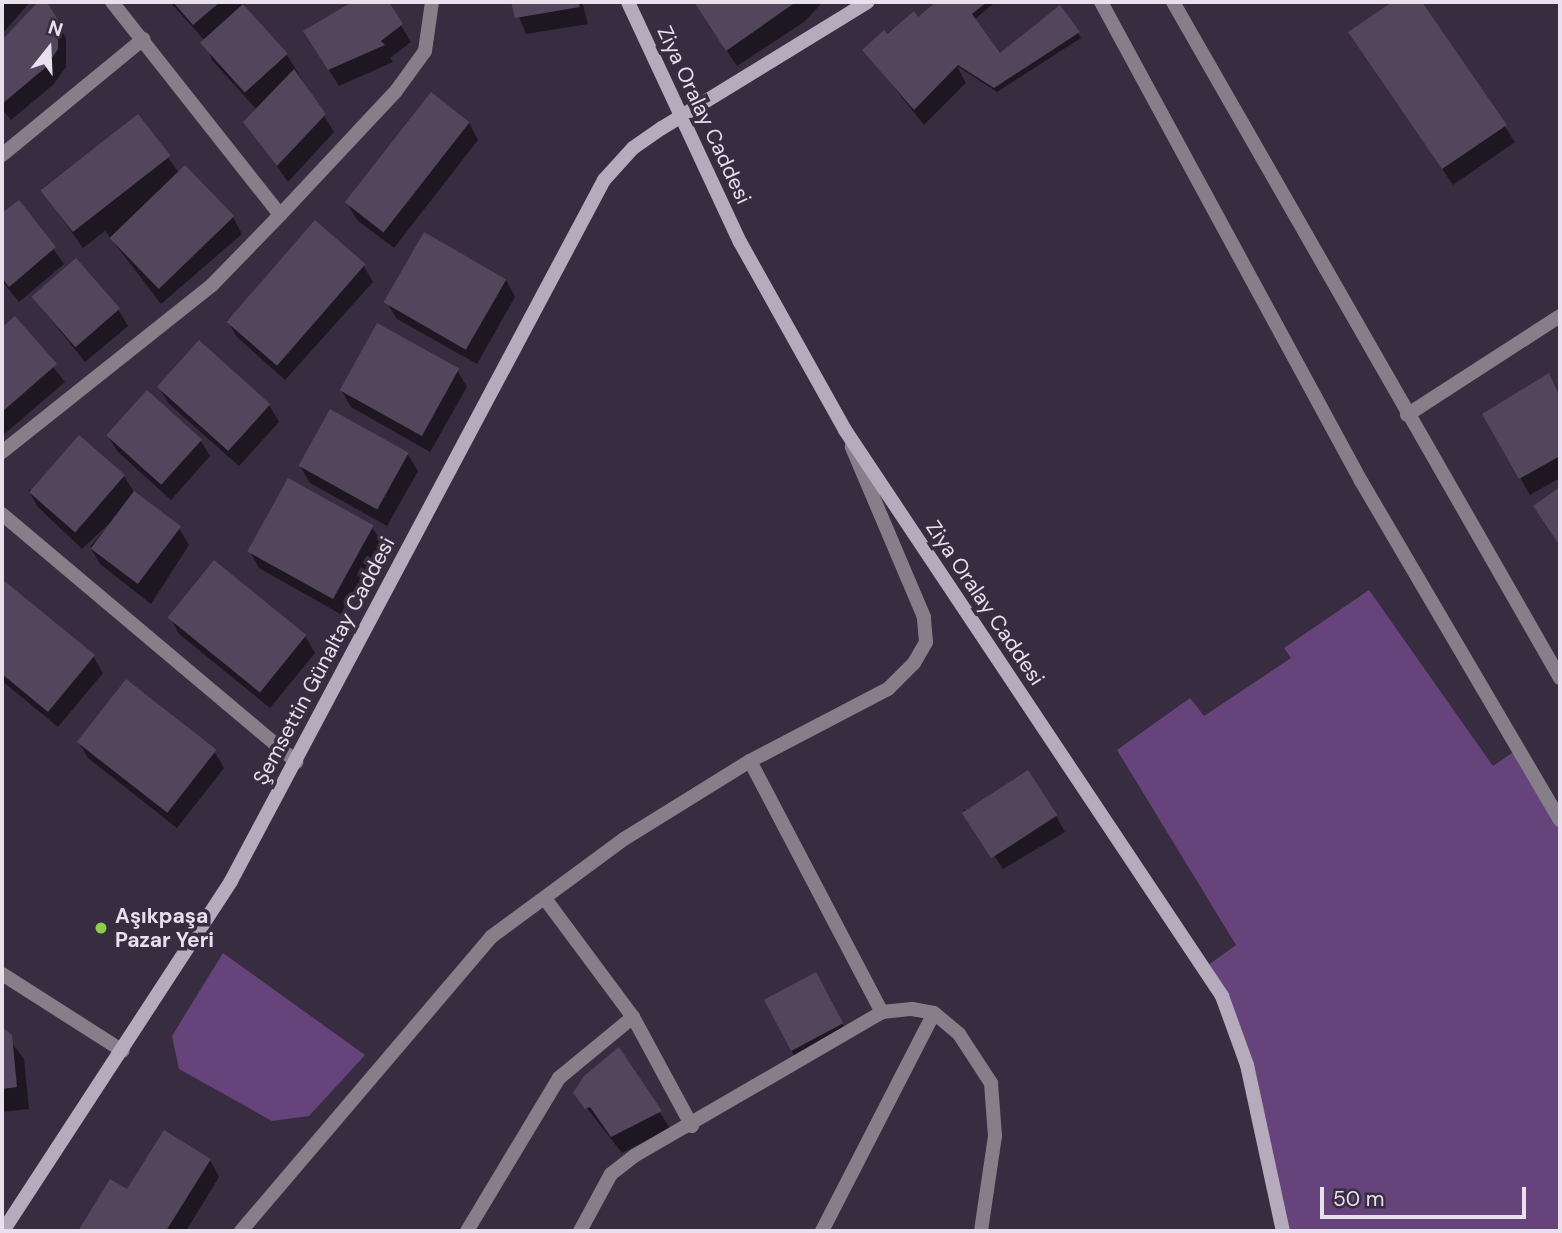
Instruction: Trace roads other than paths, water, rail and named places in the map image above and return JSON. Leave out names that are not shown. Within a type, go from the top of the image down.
[{"type":"main road","name":"Ziya Oralay Caddesi","points":[[628,2],[740,242],[845,430],[1222,996],[1247,1065],[1283,1231]]},
{"type":"main road","name":"Şemsettin Günaltay Caddesi","points":[[3,1231],[123,1051],[231,881],[297,762],[581,216],[604,180],[633,148],[680,116],[868,2]]},
{"type":"street","points":[[112,2],[280,215]]},
{"type":"street","points":[[2,452],[212,285],[280,215],[396,91],[425,51],[432,2]]},
{"type":"street","points":[[1101,2],[1361,481],[1560,820]]},
{"type":"street","points":[[1173,2],[1407,415],[1560,678]]},
{"type":"street","points":[[2,155],[143,39]]},
{"type":"street","points":[[1407,415],[1560,316]]},
{"type":"street","points":[[241,1231],[491,937],[546,900],[624,839],[750,761],[888,690],[914,663],[926,642],[927,632],[914,592],[845,430]]},
{"type":"street","points":[[2,514],[297,762]]},
{"type":"street","points":[[750,761],[882,1013]]},
{"type":"street","points":[[546,900],[633,1017],[692,1126]]},
{"type":"street","points":[[2,974],[123,1051]]},
{"type":"street","points":[[580,1231],[611,1174],[634,1156],[692,1126],[882,1013],[912,1009],[934,1013],[960,1034],[991,1083],[995,1136],[981,1231]]},
{"type":"street","points":[[822,1231],[934,1013]]},
{"type":"street","points":[[467,1231],[559,1078],[633,1017]]},
{"type":"place","name":"Aşıkpaşa Pazar Yeri","points":[[101,928]]}]
